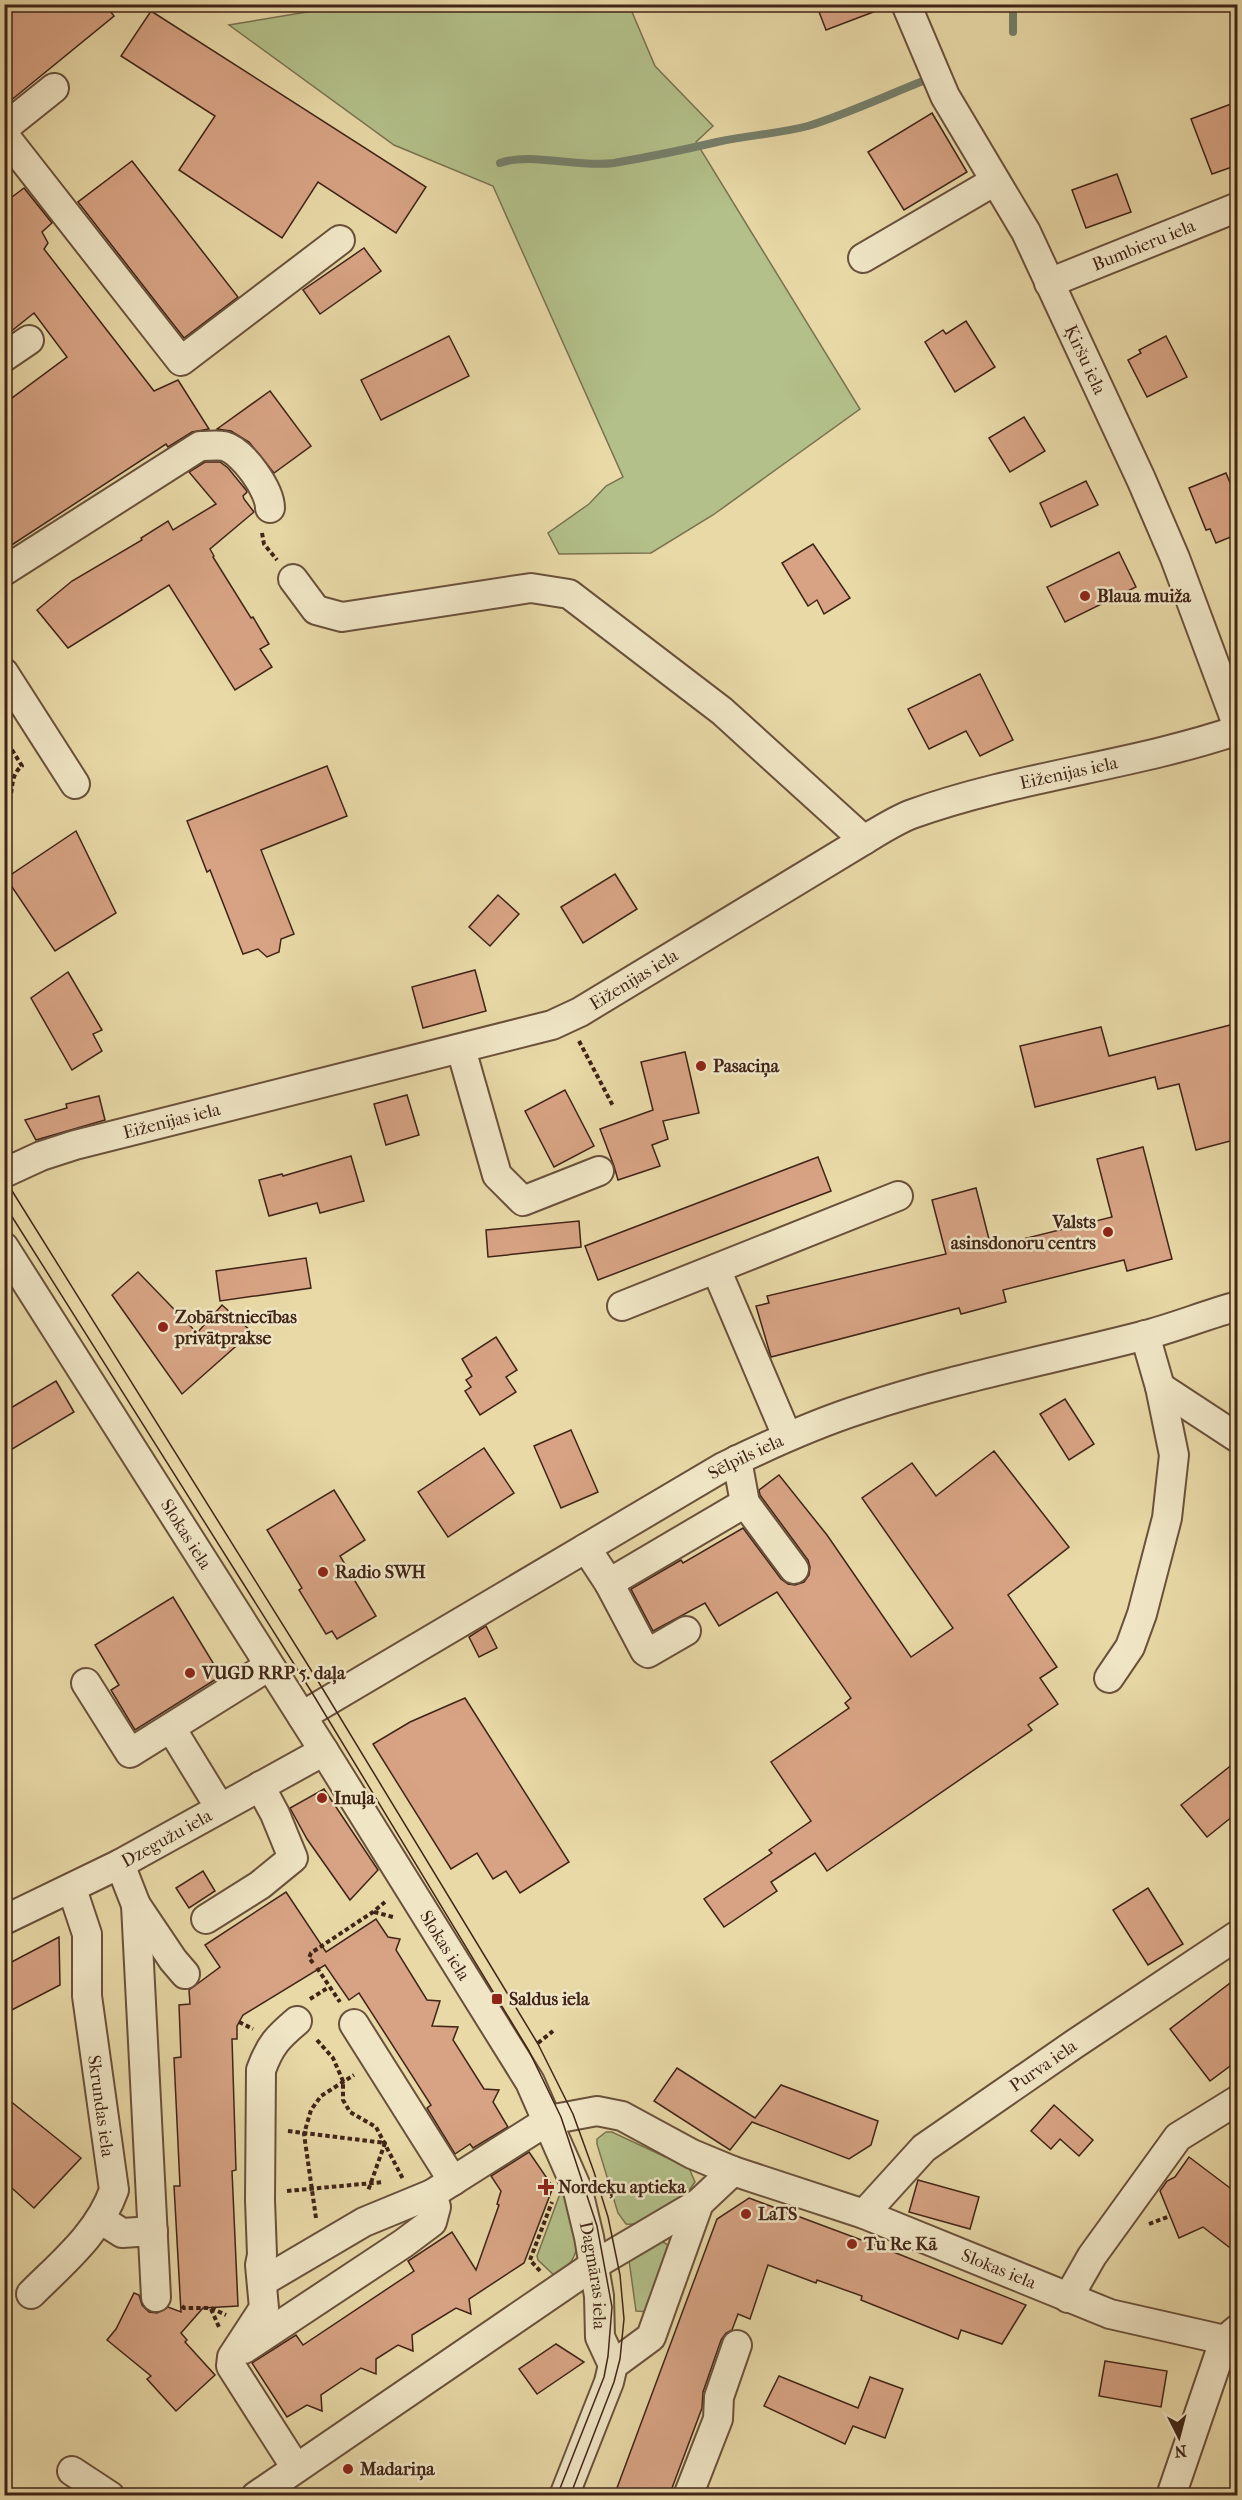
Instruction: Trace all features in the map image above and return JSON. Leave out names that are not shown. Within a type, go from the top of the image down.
[{"type":"street","name":"Ķiršu iela","points":[[906,4],[945,96],[1026,232],[1160,522],[1238,729]]},
{"type":"street","points":[[4,128],[54,88]]},
{"type":"street","points":[[4,135],[181,361],[340,240]]},
{"type":"street","points":[[863,258],[995,180]]},
{"type":"street","name":"Bumbieru iela","points":[[1049,283],[1238,207]]},
{"type":"street","points":[[4,357],[29,340]]},
{"type":"street","points":[[4,571],[200,446],[225,447],[242,456],[270,497],[270,508]]},
{"type":"street","points":[[293,579],[316,610],[342,617],[531,588],[569,594],[722,711],[864,840]]},
{"type":"street","points":[[4,673],[75,784]]},
{"type":"street","name":"Eiženijas iela","points":[[4,1173],[41,1156],[75,1145],[461,1049],[568,1019],[910,814],[1014,784],[1204,741],[1238,729]]},
{"type":"street","points":[[461,1049],[497,1175],[524,1201],[599,1171]]},
{"type":"street","points":[[622,1306],[898,1196]]},
{"type":"street","name":"Slokas iela","points":[[4,1247],[518,2060],[549,2120],[597,2111],[622,2116],[692,2154],[733,2171],[864,2214],[1110,2314],[1233,2338]]},
{"type":"street","points":[[716,1269],[787,1436]]},
{"type":"street","name":"Sēlpils iela","points":[[302,1716],[737,1460],[787,1436],[862,1408],[1145,1335],[1238,1306]]},
{"type":"street","points":[[1109,1678],[1130,1647],[1143,1614],[1167,1518],[1174,1455],[1160,1387],[1145,1335]]},
{"type":"street","points":[[1160,1387],[1238,1438]]},
{"type":"street","points":[[737,1460],[745,1503],[794,1569]]},
{"type":"street","points":[[609,1583],[745,1503]]},
{"type":"street","points":[[586,1548],[609,1583],[645,1652],[648,1653],[686,1631]]},
{"type":"street","points":[[86,1683],[130,1753],[268,1666]]},
{"type":"street","points":[[171,1728],[219,1808]]},
{"type":"street","name":"Dzegužu iela","points":[[4,1920],[120,1864],[324,1751]]},
{"type":"street","points":[[206,1919],[260,1885],[293,1858],[275,1814],[260,1786]]},
{"type":"street","points":[[120,1864],[136,1905],[179,1967],[140,1988]]},
{"type":"street","name":"Skrundas iela","points":[[31,2294],[79,2247],[107,2210],[114,2190],[87,1996],[87,1934],[72,1888]]},
{"type":"street","points":[[136,1905],[156,2297]]},
{"type":"street","name":"Purva iela","points":[[864,2214],[924,2148],[1238,1935]]},
{"type":"street","points":[[269,2304],[260,2265],[262,2255],[260,2080],[267,2053],[274,2041],[299,2013]]},
{"type":"street","points":[[269,2304],[405,2243],[432,2222],[442,2188],[354,2024]]},
{"type":"street","points":[[1068,2298],[1092,2256],[1178,2137],[1233,2112]]},
{"type":"street","points":[[296,2468],[231,2366],[232,2357],[269,2304],[319,2247],[364,2222],[442,2188],[549,2120]]},
{"type":"street","name":"Dagmāras iela","points":[[549,2120],[578,2190],[594,2265],[601,2319],[600,2337],[613,2365]]},
{"type":"street","points":[[256,2496],[594,2265],[699,2203],[733,2171]]},
{"type":"street","points":[[564,2496],[609,2382],[613,2365],[651,2337],[699,2203]]},
{"type":"street","points":[[100,2219],[122,2233],[153,2231]]},
{"type":"street","points":[[1171,2496],[1233,2338]]},
{"type":"street","points":[[688,2496],[718,2419],[718,2397],[737,2345]]},
{"type":"street","points":[[72,2471],[103,2489],[110,2496]]},
{"type":"path","points":[[270,508],[262,533],[264,544],[293,579]]},
{"type":"path","points":[[4,737],[22,766],[13,778],[12,797],[4,810]]},
{"type":"path","points":[[4,820],[10,832],[4,844]]},
{"type":"path","points":[[568,1019],[613,1106]]},
{"type":"path","points":[[313,1962],[309,1958],[311,1953],[374,1912],[388,1900]]},
{"type":"path","points":[[317,1968],[354,2024]]},
{"type":"path","points":[[260,2193],[404,2180],[375,2127],[350,2112],[343,2100],[343,2081],[333,2058],[299,2013],[329,1987]]},
{"type":"path","points":[[319,2247],[313,2188],[304,2134],[311,2110],[321,2096],[357,2073]]},
{"type":"path","points":[[260,2127],[385,2145],[395,2140]]},
{"type":"path","points":[[364,2222],[363,2211],[370,2183],[385,2145]]},
{"type":"path","points":[[543,2273],[530,2260],[553,2199]]},
{"type":"path","points":[[1153,2223],[1170,2216]]},
{"type":"path","points":[[196,2306],[211,2308],[230,2316]]},
{"type":"green space","points":[[349,5],[629,5],[655,66],[713,126],[696,142],[860,409],[713,515],[651,553],[559,554],[548,533],[589,504],[606,486],[623,477],[493,186],[394,145],[229,25]]},
{"type":"green space","points":[[606,2132],[612,2132],[689,2168],[695,2182],[674,2204],[654,2217],[634,2224],[626,2224],[618,2213],[597,2144],[597,2139]]},
{"type":"green space","points":[[561,2191],[569,2191],[578,2238],[573,2258],[556,2277],[538,2260],[537,2256]]},
{"type":"green space","points":[[661,2241],[670,2246],[650,2312],[636,2311],[629,2260]]},
{"type":"building","points":[[13,4],[105,4],[114,16],[4,106],[4,12]]},
{"type":"building","points":[[816,4],[888,4],[889,6],[826,30]]},
{"type":"building","points":[[151,11],[426,187],[396,233],[318,182],[282,238],[179,170],[215,116],[121,56]]},
{"type":"building","points":[[1231,104],[1238,122],[1238,165],[1212,174],[1191,119]]},
{"type":"building","points":[[932,113],[967,172],[904,210],[868,152]]},
{"type":"building","points":[[132,161],[238,297],[184,338],[78,202]]},
{"type":"building","points":[[1117,174],[1131,212],[1086,228],[1072,190]]},
{"type":"building","points":[[24,188],[52,223],[42,232],[48,243],[44,249],[154,391],[178,380],[209,429],[192,432],[168,447],[166,444],[4,550],[4,404],[67,357],[34,313],[4,337],[4,203]]},
{"type":"building","points":[[364,248],[381,271],[320,314],[303,290]]},
{"type":"building","points":[[966,321],[995,367],[955,392],[925,342],[943,330],[946,334]]},
{"type":"building","points":[[449,336],[469,376],[381,420],[361,380]]},
{"type":"building","points":[[1166,336],[1187,377],[1147,397],[1128,360],[1141,353],[1139,350]]},
{"type":"building","points":[[270,391],[311,446],[274,473],[249,442],[231,431],[217,429]]},
{"type":"building","points":[[1024,417],[1045,451],[1010,472],[989,438]]},
{"type":"building","points":[[205,462],[220,462],[228,468],[246,490],[244,499],[254,512],[210,549],[269,644],[260,649],[272,667],[235,690],[169,585],[68,648],[37,610],[72,581],[142,540],[141,538],[168,521],[173,530],[216,504],[189,472]]},
{"type":"building","points":[[1226,473],[1238,502],[1238,534],[1216,543],[1210,529],[1206,530],[1189,488]]},
{"type":"building","points":[[1086,481],[1098,505],[1051,527],[1040,503]]},
{"type":"building","points":[[813,544],[850,598],[824,614],[817,600],[808,606],[782,563]]},
{"type":"building","name":"Blaua muiža","points":[[1119,552],[1136,587],[1065,622],[1047,587]]},
{"type":"building","points":[[980,674],[1013,740],[980,756],[966,731],[929,749],[908,709]]},
{"type":"building","points":[[327,766],[347,816],[261,850],[294,934],[281,939],[279,952],[267,957],[258,949],[243,954],[210,870],[207,872],[187,821]]},
{"type":"building","points":[[76,831],[116,913],[55,951],[6,878]]},
{"type":"building","points":[[615,874],[637,909],[583,943],[561,907]]},
{"type":"building","points":[[498,895],[519,914],[490,946],[469,927]]},
{"type":"building","points":[[475,970],[486,1011],[423,1028],[412,987]]},
{"type":"building","points":[[68,972],[102,1030],[93,1034],[102,1051],[72,1070],[31,998]]},
{"type":"building","points":[[1238,1023],[1238,1139],[1196,1150],[1179,1084],[1158,1089],[1155,1077],[1035,1107],[1020,1046],[1101,1027],[1109,1056]]},
{"type":"building","points":[[685,1052],[699,1113],[663,1121],[668,1139],[652,1145],[660,1166],[618,1180],[600,1129],[653,1110],[641,1062]]},
{"type":"building","points":[[565,1090],[594,1146],[554,1167],[525,1111]]},
{"type":"building","points":[[407,1095],[419,1135],[386,1145],[374,1104]]},
{"type":"building","points":[[99,1096],[105,1120],[36,1140],[25,1120],[67,1108],[66,1104]]},
{"type":"building","points":[[1143,1147],[1172,1259],[1127,1271],[1124,1260],[1003,1290],[1006,1302],[961,1314],[959,1308],[771,1357],[756,1306],[769,1303],[767,1296],[946,1254],[932,1200],[976,1188],[991,1247],[1112,1217],[1097,1159]]},
{"type":"building","points":[[351,1156],[364,1201],[320,1213],[317,1203],[269,1216],[259,1180],[282,1174],[283,1176]]},
{"type":"building","points":[[818,1157],[831,1191],[598,1280],[585,1246]]},
{"type":"building","points":[[579,1221],[581,1247],[488,1257],[486,1230]]},
{"type":"building","points":[[306,1258],[311,1288],[220,1301],[216,1271]]},
{"type":"building","name":"Zobārstniecības privātprakse","points":[[138,1272],[197,1333],[222,1305],[252,1332],[182,1394],[112,1295]]},
{"type":"building","points":[[496,1337],[517,1370],[506,1377],[516,1392],[480,1415],[465,1391],[471,1387],[466,1380],[472,1376],[462,1359]]},
{"type":"building","points":[[56,1381],[74,1412],[4,1454],[4,1412]]},
{"type":"building","points":[[1065,1399],[1094,1444],[1069,1460],[1040,1414]]},
{"type":"building","points":[[571,1430],[598,1492],[561,1508],[534,1446]]},
{"type":"building","points":[[484,1448],[514,1493],[448,1537],[418,1492]]},
{"type":"building","points":[[994,1451],[1069,1547],[1008,1595],[1057,1667],[1040,1678],[1058,1704],[1028,1725],[1032,1730],[827,1871],[815,1853],[771,1882],[777,1891],[724,1927],[704,1899],[772,1853],[769,1850],[811,1821],[771,1762],[849,1708],[845,1703],[851,1698],[777,1592],[719,1626],[705,1603],[653,1631],[631,1589],[681,1560],[683,1563],[743,1528],[781,1579],[788,1584],[795,1585],[804,1582],[809,1575],[808,1560],[760,1495],[759,1490],[779,1475],[827,1535],[911,1657],[953,1628],[862,1498],[912,1463],[936,1496]]},
{"type":"building","name":"Radio SWH","points":[[334,1490],[365,1540],[340,1556],[376,1616],[337,1639],[332,1631],[326,1634],[299,1590],[302,1588],[267,1530]]},
{"type":"building","points":[[173,1597],[221,1676],[135,1730],[111,1690],[119,1685],[95,1645]]},
{"type":"building","points":[[486,1626],[497,1648],[479,1657],[469,1637]]},
{"type":"building","points":[[465,1698],[569,1862],[520,1893],[506,1871],[493,1879],[477,1853],[451,1869],[373,1744],[410,1722]]},
{"type":"building","points":[[1238,1760],[1238,1812],[1207,1837],[1181,1805]]},
{"type":"building","points":[[324,1789],[378,1870],[350,1900],[307,1839],[290,1808]]},
{"type":"building","points":[[203,1871],[215,1891],[189,1908],[176,1888]]},
{"type":"building","points":[[1148,1888],[1183,1944],[1148,1965],[1113,1910]]},
{"type":"building","points":[[286,1892],[326,1952],[376,1919],[388,1937],[400,1939],[396,1950],[427,2000],[440,2001],[432,2026],[458,2027],[453,2040],[484,2089],[499,2090],[493,2102],[508,2127],[473,2148],[470,2144],[455,2154],[427,2108],[431,2105],[359,1993],[349,2000],[325,1965],[243,2015],[237,2026],[237,2039],[232,2039],[236,2170],[232,2171],[238,2306],[203,2308],[181,2333],[187,2340],[185,2342],[215,2375],[176,2411],[147,2379],[151,2376],[107,2340],[116,2329],[134,2293],[139,2295],[142,2305],[149,2312],[157,2313],[168,2307],[181,2312],[174,2186],[180,2186],[174,2058],[181,2057],[179,2005],[190,2004],[189,1990],[220,1967],[205,1945]]},
{"type":"building","points":[[59,1937],[60,1985],[4,2014],[4,1966]]},
{"type":"building","points":[[1238,1977],[1238,2060],[1210,2081],[1170,2029]]},
{"type":"building","points":[[677,2068],[755,2118],[781,2085],[878,2121],[871,2145],[849,2159],[752,2122],[730,2150],[654,2101]]},
{"type":"building","points":[[4,2096],[81,2158],[34,2208],[4,2181]]},
{"type":"building","points":[[1054,2105],[1093,2140],[1079,2156],[1060,2139],[1051,2149],[1031,2131]]},
{"type":"building","points":[[529,2152],[553,2187],[524,2263],[469,2299],[471,2314],[456,2308],[412,2335],[413,2351],[398,2345],[376,2359],[376,2374],[361,2368],[321,2395],[322,2411],[307,2405],[287,2417],[252,2363],[296,2335],[303,2345],[414,2271],[408,2261],[452,2232],[476,2270],[499,2205],[497,2204],[501,2191],[491,2176]]},
{"type":"building","points":[[1189,2157],[1238,2194],[1238,2254],[1203,2227],[1179,2238],[1160,2191],[1167,2181],[1175,2177]]},
{"type":"building","points":[[918,2180],[979,2197],[970,2229],[909,2212]]},
{"type":"building","points":[[749,2198],[1026,2305],[1002,2344],[961,2330],[958,2339],[861,2300],[862,2296],[817,2280],[816,2283],[768,2265],[750,2319],[738,2314],[732,2330],[726,2333],[721,2340],[703,2392],[702,2408],[669,2496],[614,2496],[717,2219]]},
{"type":"building","points":[[556,2344],[584,2362],[537,2394],[519,2369]]},
{"type":"building","points":[[1105,2361],[1167,2371],[1161,2407],[1099,2396]]},
{"type":"building","points":[[779,2376],[858,2408],[870,2377],[903,2389],[885,2438],[853,2426],[845,2444],[764,2406]]},
{"type":"waterway","points":[[1013,4],[1013,32]]},
{"type":"waterway","points":[[500,163],[526,159],[586,164],[614,163],[797,129],[837,116],[923,81]]},
{"type":"tram line","points":[[4,1178],[321,1686],[538,2044],[573,2114],[608,2217],[620,2275],[624,2319],[620,2359],[614,2382],[570,2496]]},
{"type":"tram line","points":[[4,1204],[311,1691],[529,2051],[561,2117],[597,2226],[612,2307],[604,2377],[557,2496]]},
{"type":"place","name":"Blaua muiža","points":[[1085,596]]},
{"type":"place","name":"Pasaciņa","points":[[701,1066]]},
{"type":"place","name":"Valsts asinsdonoru centrs","points":[[1108,1232]]},
{"type":"place","name":"Zobārstniecības privātprakse","points":[[163,1327]]},
{"type":"place","name":"Radio SWH","points":[[323,1572]]},
{"type":"place","name":"VUGD RRP 5. daļa","points":[[190,1673]]},
{"type":"place","name":"Inuļa","points":[[322,1798]]},
{"type":"place","name":"Saldus iela","points":[[497,1999]]},
{"type":"place","name":"Nordeķu aptieka","points":[[546,2187]]},
{"type":"place","name":"LaTS","points":[[746,2214]]},
{"type":"place","name":"Tu Re Kā","points":[[852,2244]]},
{"type":"place","name":"Madariņa","points":[[348,2469]]}]
